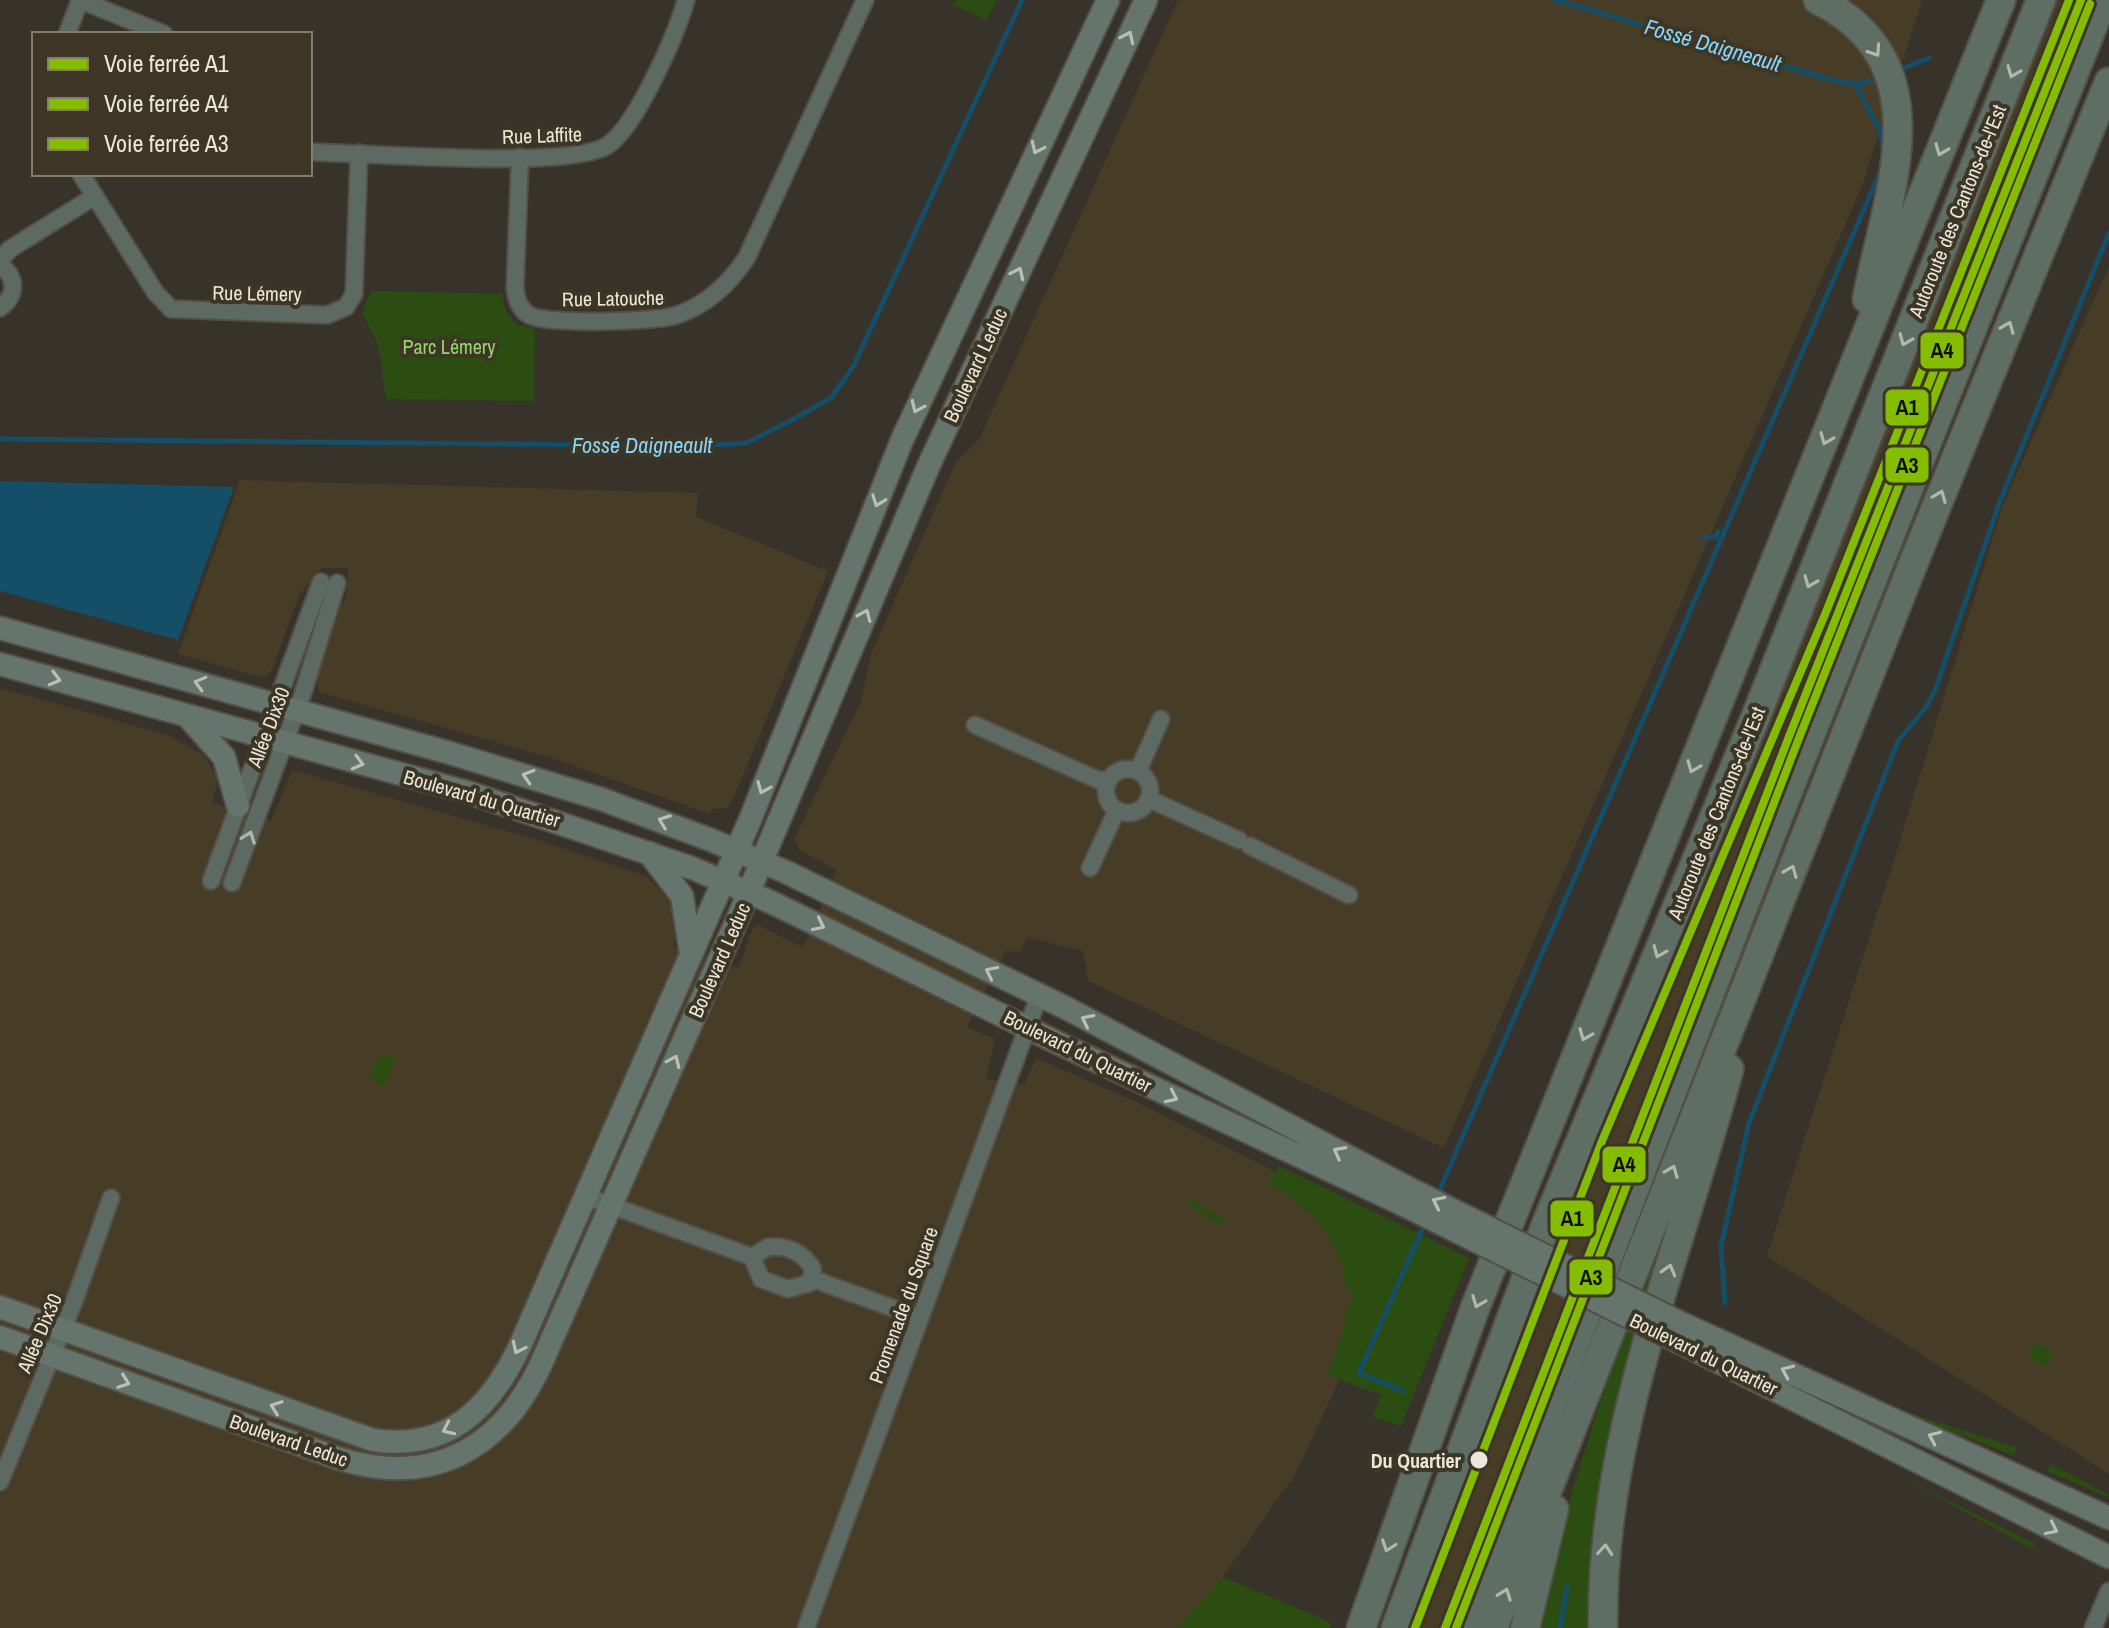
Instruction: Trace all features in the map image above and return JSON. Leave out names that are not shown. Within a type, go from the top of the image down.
[{"type":"highway","points":[[1818,0],[1843,14],[1871,43],[1888,73],[1898,110],[1896,172],[1855,366]]},
{"type":"highway","points":[[1361,1628],[1481,1295],[2001,0]]},
{"type":"highway","name":"Autoroute des Cantons-de-l'Est","points":[[1396,1628],[1547,1222],[1756,716],[2041,0]]},
{"type":"highway","points":[[1465,1628],[1787,795],[2103,0]]},
{"type":"highway","points":[[1493,1628],[1978,399],[2109,82]]},
{"type":"highway","points":[[1603,1628],[1606,1533],[1620,1453],[1641,1368],[1714,1124],[1762,943]]},
{"type":"highway","points":[[1525,1628],[1582,1400]]},
{"type":"highway","points":[[1348,1628],[1371,1597]]},
{"type":"main road","name":"Boulevard Leduc","points":[[0,1307],[362,1437],[393,1442],[424,1438],[461,1423],[493,1394],[519,1348],[692,957],[793,717],[896,454],[1108,0]]},
{"type":"main road","name":"Boulevard Leduc","points":[[0,1337],[351,1463],[397,1469],[433,1464],[477,1446],[517,1409],[541,1364],[749,892],[928,467],[1146,0]]},
{"type":"main road","name":"Boulevard du Quartier","points":[[0,628],[587,794],[762,861],[1039,996],[1405,1196],[1681,1333],[2109,1557]]},
{"type":"main road","name":"Boulevard du Quartier","points":[[0,664],[493,800],[649,852],[749,892],[1026,1027],[1405,1196]]},
{"type":"main road","points":[[187,716],[224,757],[238,806]]},
{"type":"main road","points":[[649,852],[682,896],[692,957]]},
{"type":"main road","name":"Boulevard du Quartier","points":[[1681,1333],[2109,1518]]},
{"type":"street","points":[[68,32],[80,0],[159,32]]},
{"type":"street","name":"Rue Laffite","points":[[312,152],[520,157],[582,155],[603,148],[618,137],[639,106],[686,0]]},
{"type":"street","name":"Rue Latouche","points":[[520,157],[515,288],[518,304],[525,312],[543,319],[648,321],[682,313],[721,288],[747,257],[865,0]]},
{"type":"street","name":"Rue Lémery","points":[[82,176],[155,292],[171,309],[333,314],[346,307],[354,294],[359,153]]},
{"type":"street","points":[[0,308],[10,299],[14,286],[10,274],[0,263],[10,249],[95,196]]},
{"type":"street","name":"Allée Dix30","points":[[211,881],[238,806],[286,707],[329,582]]},
{"type":"street","points":[[1138,771],[1161,719]]},
{"type":"street","points":[[975,725],[1098,780],[1108,780],[1118,771],[1138,771],[1148,780],[1149,799],[1135,813],[1117,810],[1107,800],[1108,780]]},
{"type":"street","name":"Allée Dix30","points":[[232,883],[273,739]]},
{"type":"street","points":[[1149,799],[1349,895]]},
{"type":"street","points":[[1090,868],[1117,810]]},
{"type":"street","name":"Promenade du Square","points":[[806,1628],[1039,996]]},
{"type":"street","points":[[585,1196],[752,1257]]},
{"type":"street","name":"Allée Dix30","points":[[0,1482],[62,1330],[111,1198]]},
{"type":"street","points":[[752,1257],[768,1247],[789,1248],[807,1261],[813,1279]]},
{"type":"street","points":[[752,1257],[757,1274],[770,1285],[795,1290],[813,1279]]},
{"type":"street","points":[[813,1279],[920,1318]]},
{"type":"street","points":[[2093,1628],[2109,1591]]},
{"type":"shaded area","points":[[1178,0],[1922,0],[1862,186],[1444,1148],[1088,981],[1083,951],[1027,937],[1019,953],[1006,950],[967,1027],[995,1039],[986,1079],[1024,1085],[1036,1058],[1130,1099],[1406,1237],[1295,1475],[1186,1628],[0,1628],[0,688],[167,735],[204,755],[218,779],[212,802],[271,821],[292,770],[541,841],[646,876],[665,894],[677,914],[674,947],[739,968],[752,930],[758,925],[803,947],[837,870],[800,851],[794,839],[861,702],[871,654],[956,462],[979,440]]},
{"type":"shaded area","points":[[2055,0],[2089,0],[1453,1628],[1409,1628],[1533,1294]]},
{"type":"shaded area","points":[[2109,266],[2109,1474],[1767,1256],[1885,889],[2003,505]]},
{"type":"shaded area","points":[[240,480],[698,493],[696,517],[828,571],[736,792],[727,808],[712,809],[710,814],[549,757],[318,692],[318,669],[341,604],[346,600],[348,568],[322,568],[299,595],[272,670],[265,678],[178,654]]},
{"type":"green space","points":[[956,0],[997,0],[986,20],[953,5]]},
{"type":"green space","name":"Parc Lémery","points":[[371,291],[502,294],[506,311],[517,325],[535,328],[534,401],[386,399],[378,344],[362,313]]},
{"type":"green space","points":[[396,1056],[385,1087],[369,1077],[377,1059]]},
{"type":"green space","points":[[1716,1090],[1655,1285],[1597,1628],[1537,1628],[1573,1491],[1616,1356]]},
{"type":"green space","points":[[1279,1166],[1469,1258],[1401,1426],[1373,1417],[1381,1395],[1327,1375],[1343,1332],[1347,1306],[1352,1305],[1351,1291],[1346,1290],[1338,1256],[1322,1227],[1298,1203],[1268,1185]]},
{"type":"green space","points":[[1190,1199],[1225,1220],[1222,1226],[1188,1205]]},
{"type":"green space","points":[[2034,1343],[2053,1351],[2047,1366],[2028,1359]]},
{"type":"green space","points":[[1882,1404],[2017,1448],[2014,1456]]},
{"type":"green space","points":[[2051,1464],[2107,1494],[2108,1497],[2047,1471]]},
{"type":"green space","points":[[1902,1477],[2035,1544],[2032,1549]]},
{"type":"green space","points":[[1223,1577],[1332,1624],[1329,1628],[1178,1628]]},
{"type":"water","points":[[0,481],[234,487],[178,640],[0,591]]},
{"type":"waterway","name":"Fossé Daigneault","points":[[0,439],[697,446],[746,443],[831,398],[854,365],[1022,0]]},
{"type":"waterway","name":"Fossé Daigneault","points":[[1555,0],[1836,81],[1855,84],[1872,81]]},
{"type":"waterway","name":"Fossé Daigneault","points":[[1904,68],[1929,58]]},
{"type":"waterway","points":[[1855,84],[1880,130],[1883,148]]},
{"type":"waterway","points":[[1437,1196],[1881,170]]},
{"type":"waterway","points":[[1725,1303],[1721,1246],[1749,1123],[1898,741],[1927,706],[1935,690],[2000,501],[2109,233]]},
{"type":"waterway","name":"Fossé Daigneault","points":[[1704,538],[1716,537],[1718,531]]},
{"type":"waterway","points":[[1403,1391],[1359,1373],[1425,1223]]},
{"type":"waterway","points":[[1560,1628],[1567,1587]]},
{"type":"rail line","name":"A1","points":[[1415,1628],[1602,1141],[1826,612],[2069,0]]},
{"type":"rail line","name":"A4","points":[[1445,1628],[1790,734],[2081,0]]},
{"type":"rail line","name":"A3","points":[[1456,1628],[1799,738],[2090,4]]},
{"type":"place","name":"Du Quartier","points":[[1479,1460]]}]
